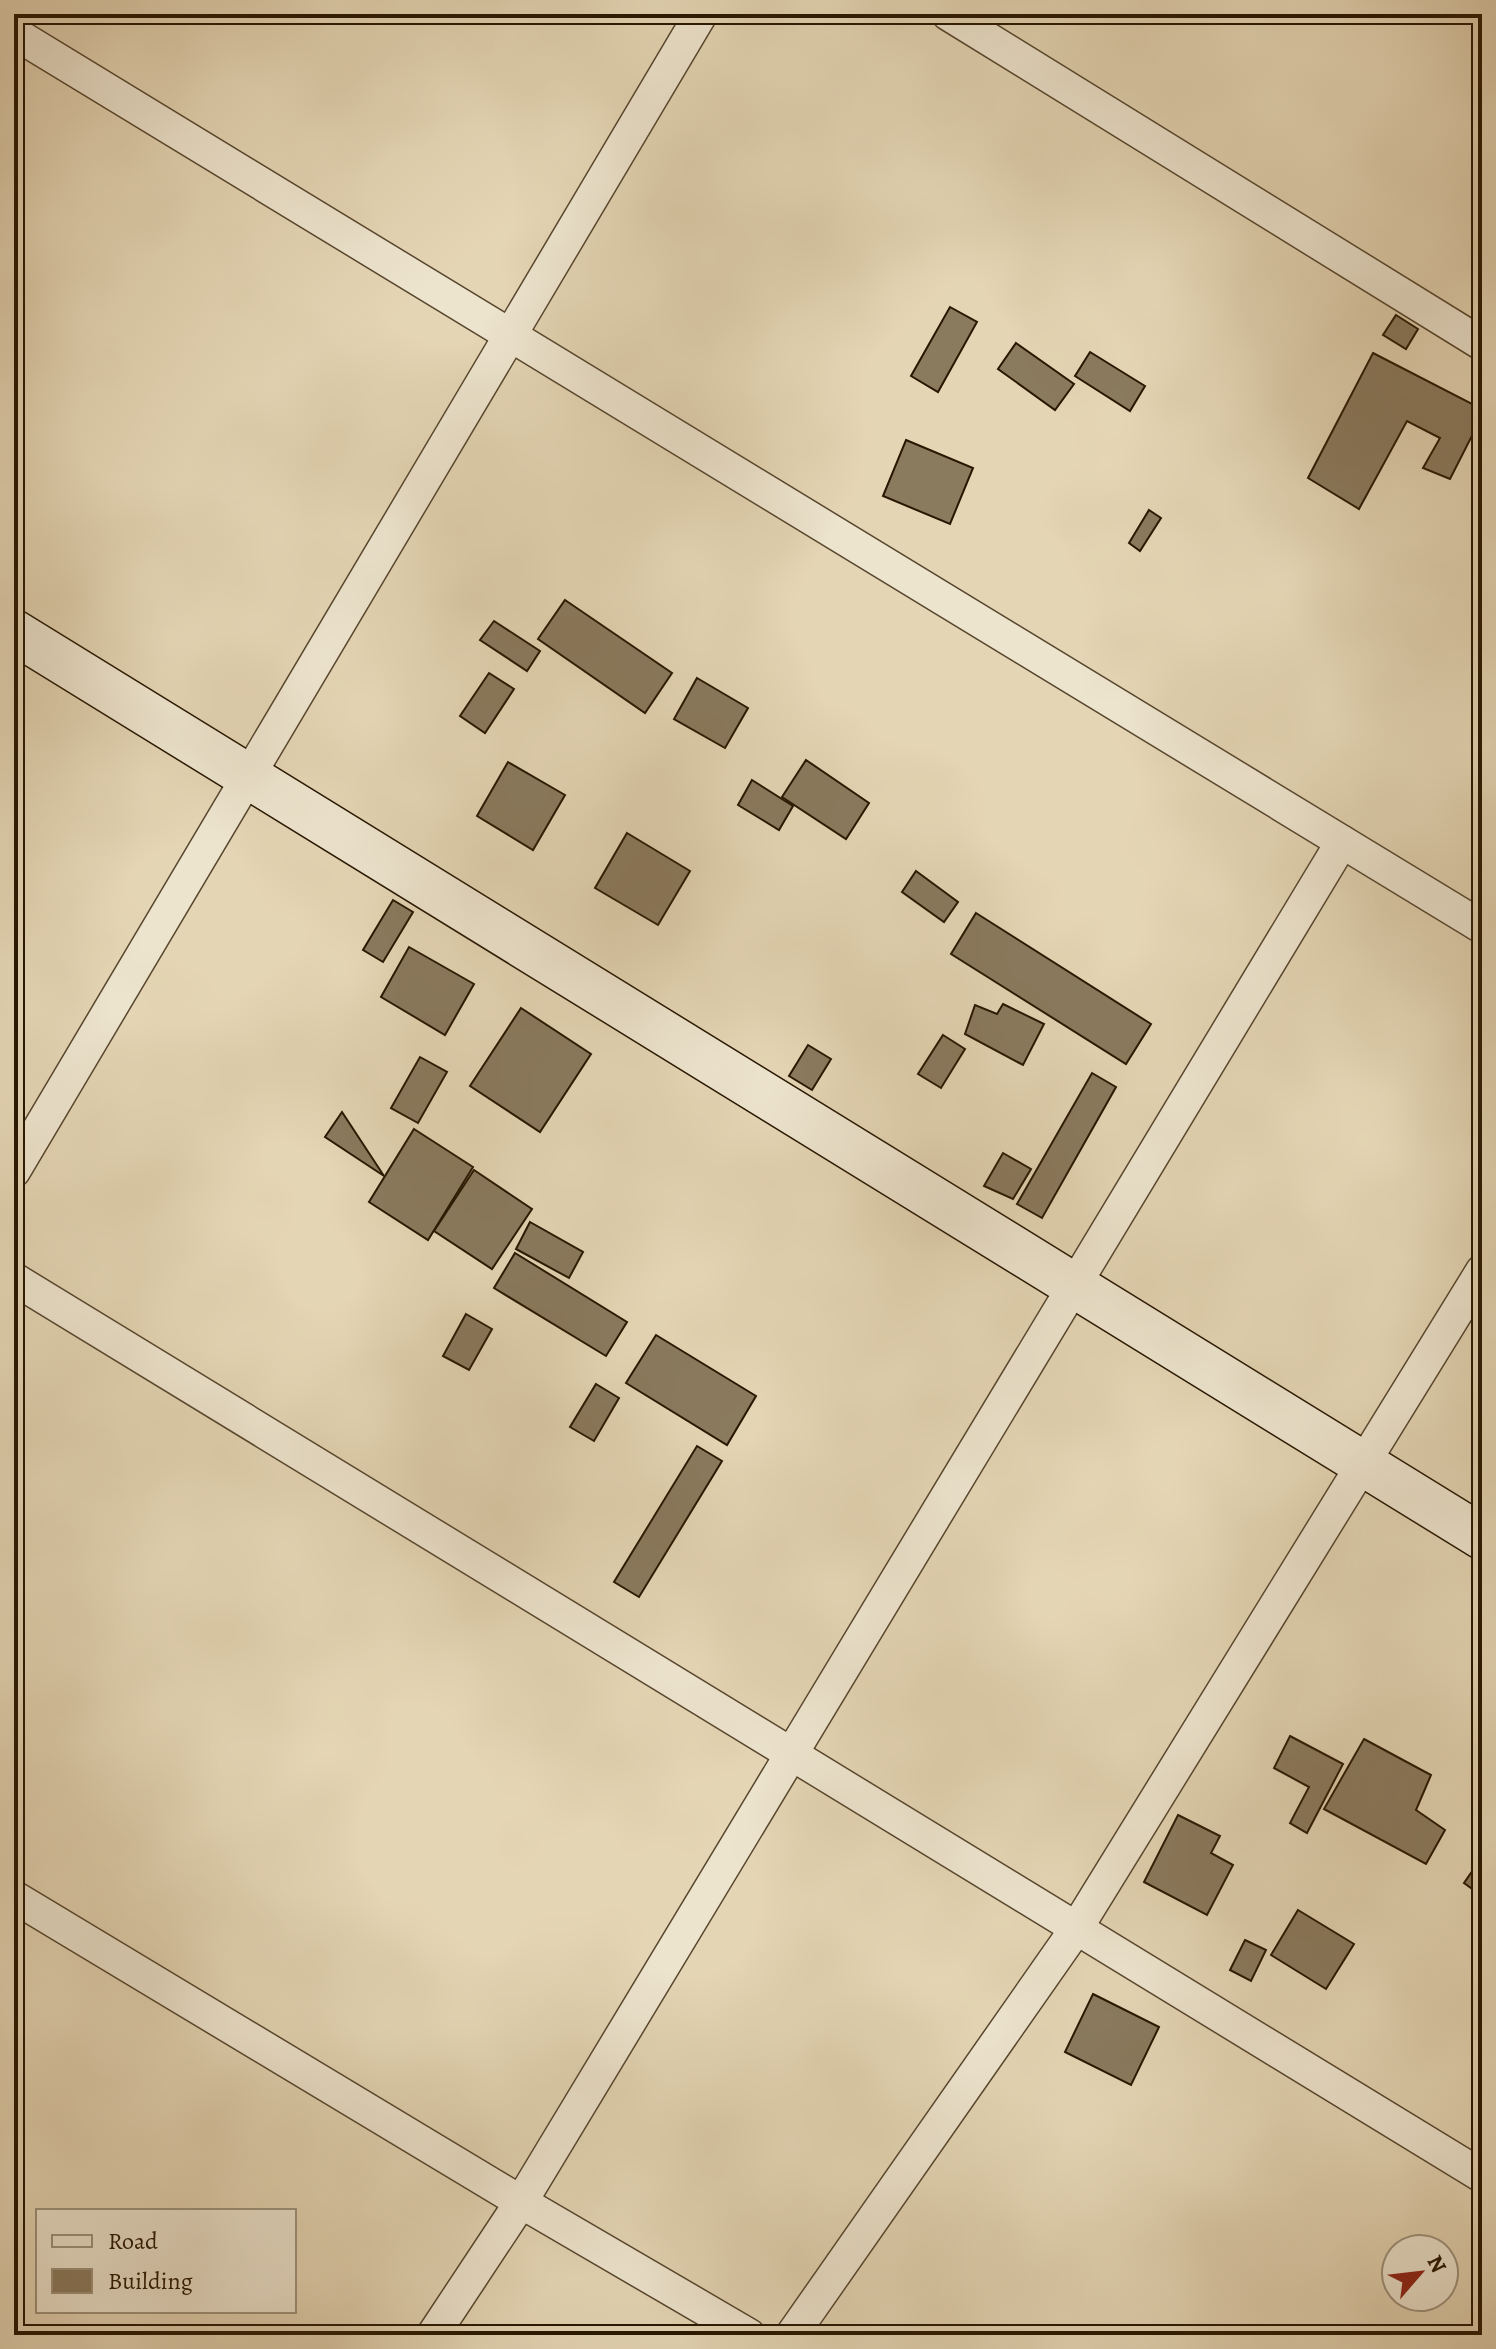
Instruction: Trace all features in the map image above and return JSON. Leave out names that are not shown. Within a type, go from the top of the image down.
[{"type":"street","points":[[14,1171],[701,14]]},
{"type":"street","points":[[948,14],[1482,344]]},
{"type":"street","points":[[14,33],[1482,927]]},
{"type":"street","points":[[14,632],[1482,1537]]},
{"type":"street","points":[[433,2335],[521,2202],[1342,842]]},
{"type":"street","points":[[792,2335],[1076,1929],[1482,1271]]},
{"type":"street","points":[[14,1279],[1482,2176]]},
{"type":"street","points":[[14,1897],[521,2202],[749,2335]]},
{"type":"building","points":[[950,307],[977,322],[938,392],[911,376]]},
{"type":"building","points":[[1396,315],[1418,329],[1406,349],[1383,335]]},
{"type":"building","points":[[1016,343],[1074,384],[1055,410],[998,369]]},
{"type":"building","points":[[1090,352],[1145,386],[1130,411],[1075,376]]},
{"type":"building","points":[[1373,353],[1482,409],[1482,416],[1450,479],[1423,468],[1440,438],[1407,421],[1359,509],[1308,478]]},
{"type":"building","points":[[906,440],[973,468],[950,524],[883,496]]},
{"type":"building","points":[[1149,510],[1161,518],[1140,551],[1129,543]]},
{"type":"building","points":[[565,600],[672,673],[645,713],[538,639]]},
{"type":"building","points":[[494,621],[540,651],[527,671],[480,640]]},
{"type":"building","points":[[489,673],[514,689],[485,733],[460,716]]},
{"type":"building","points":[[697,678],[748,708],[725,748],[674,719]]},
{"type":"building","points":[[806,760],[869,803],[846,839],[782,797]]},
{"type":"building","points":[[508,762],[565,795],[533,850],[477,816]]},
{"type":"building","points":[[752,780],[793,806],[779,830],[738,805]]},
{"type":"building","points":[[627,833],[690,871],[658,925],[595,888]]},
{"type":"building","points":[[916,871],[958,902],[944,922],[902,892]]},
{"type":"building","points":[[393,900],[413,912],[383,962],[363,950]]},
{"type":"building","points":[[976,913],[1151,1024],[1126,1064],[951,954]]},
{"type":"building","points":[[409,947],[474,984],[445,1035],[381,997]]},
{"type":"building","points":[[1003,1004],[1044,1024],[1023,1065],[965,1034],[975,1005],[997,1014]]},
{"type":"building","points":[[521,1008],[591,1054],[540,1132],[470,1086]]},
{"type":"building","points":[[943,1035],[965,1049],[941,1088],[918,1074]]},
{"type":"building","points":[[808,1045],[831,1059],[812,1090],[789,1076]]},
{"type":"building","points":[[420,1057],[447,1072],[418,1123],[391,1108]]},
{"type":"building","points":[[1092,1073],[1116,1087],[1042,1218],[1017,1204]]},
{"type":"building","points":[[342,1112],[384,1176],[325,1137]]},
{"type":"building","points":[[414,1129],[473,1167],[428,1240],[369,1202]]},
{"type":"building","points":[[1003,1153],[1031,1169],[1013,1199],[984,1186]]},
{"type":"building","points":[[474,1170],[532,1209],[492,1269],[434,1231]]},
{"type":"building","points":[[530,1222],[583,1252],[569,1278],[516,1249]]},
{"type":"building","points":[[515,1253],[627,1322],[606,1356],[494,1288]]},
{"type":"building","points":[[466,1314],[492,1329],[469,1370],[443,1356]]},
{"type":"building","points":[[656,1335],[756,1396],[727,1445],[626,1383]]},
{"type":"building","points":[[596,1384],[619,1398],[594,1441],[570,1427]]},
{"type":"building","points":[[697,1446],[722,1461],[639,1597],[614,1582]]},
{"type":"building","points":[[1290,1736],[1343,1764],[1307,1833],[1290,1823],[1309,1787],[1274,1768]]},
{"type":"building","points":[[1364,1739],[1431,1775],[1416,1810],[1445,1830],[1426,1864],[1324,1809]]},
{"type":"building","points":[[1178,1815],[1220,1836],[1211,1853],[1233,1865],[1207,1915],[1144,1882]]},
{"type":"building","points":[[1482,1857],[1482,1896],[1464,1883]]},
{"type":"building","points":[[1298,1910],[1354,1944],[1326,1989],[1271,1955]]},
{"type":"building","points":[[1245,1940],[1266,1950],[1251,1981],[1230,1970]]},
{"type":"building","points":[[1093,1994],[1159,2027],[1131,2085],[1065,2052]]}]
